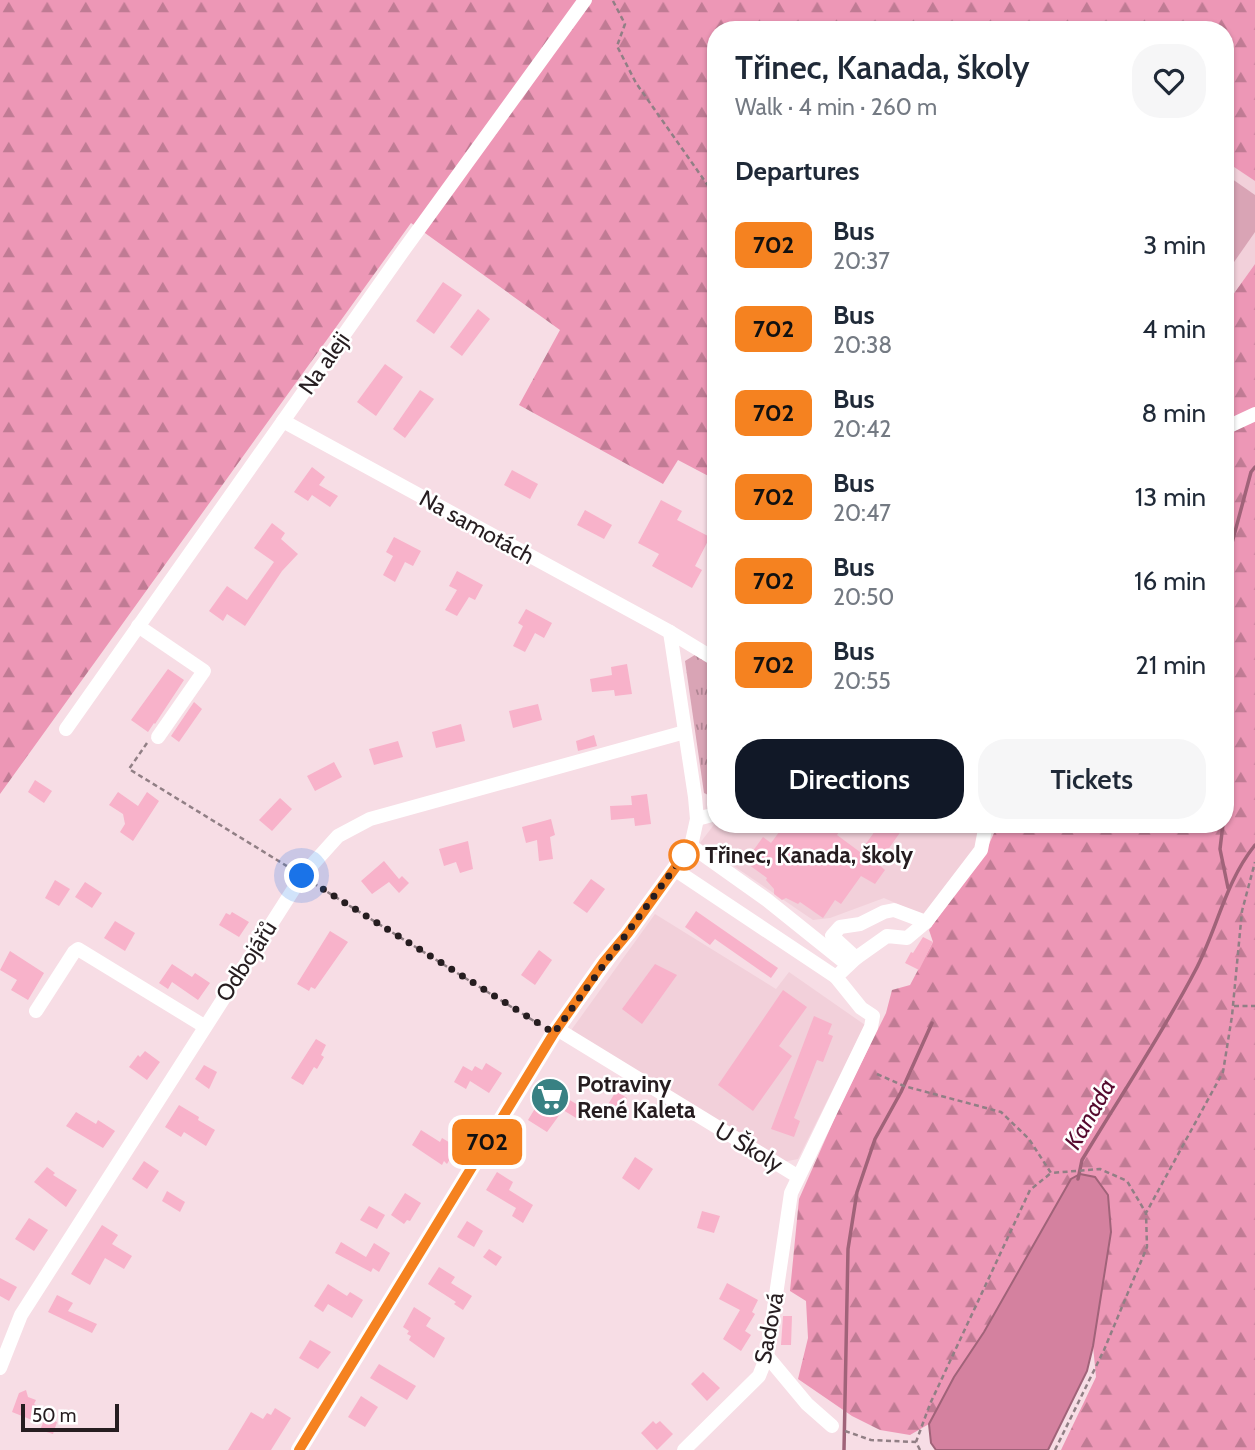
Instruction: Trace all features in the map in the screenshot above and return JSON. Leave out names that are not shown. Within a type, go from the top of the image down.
[{"type":"street","name":"Na aleji","points":[[66,729],[403,251],[585,0]]},
{"type":"street","points":[[1234,424],[1255,414]]},
{"type":"street","name":"Na samotách","points":[[283,421],[707,655]]},
{"type":"street","points":[[138,626],[204,671],[158,737]]},
{"type":"street","points":[[299,1450],[556,1031],[603,963],[691,846],[697,818],[670,632]]},
{"type":"street","name":"Odbojářů","points":[[0,1368],[21,1315],[147,1121],[204,1026],[302,876],[338,836],[370,818],[685,732]]},
{"type":"street","points":[[697,818],[707,816]]},
{"type":"street","points":[[674,869],[836,977],[852,961],[887,936],[907,938],[926,922],[981,850],[984,833]]},
{"type":"street","points":[[691,846],[852,961]]},
{"type":"street","points":[[852,961],[832,936],[840,927],[860,924],[894,910],[926,922]]},
{"type":"street","points":[[36,1011],[78,949],[204,1026]]},
{"type":"street","name":"Sadová","points":[[684,1450],[759,1376],[767,1356],[791,1193],[871,1027],[873,1016],[861,1008],[836,977]]},
{"type":"street","name":"U Školy","points":[[556,1031],[797,1176]]},
{"type":"street","points":[[767,1356],[807,1404],[832,1426]]},
{"type":"path","points":[[614,1],[625,24],[617,46],[636,83],[707,184]]},
{"type":"path","points":[[158,737],[149,741],[129,769],[556,1031]]},
{"type":"path","points":[[1146,1213],[1223,1072],[1233,1006],[1242,911],[1255,862]]},
{"type":"path","points":[[1233,1006],[1255,1006]]},
{"type":"path","points":[[877,1074],[904,1086],[1000,1112],[1029,1139],[1051,1173]]},
{"type":"path","points":[[920,1450],[916,1442],[930,1404],[1030,1190],[1051,1173],[1100,1169],[1127,1181],[1146,1213],[1147,1247],[1104,1350],[1055,1450]]},
{"type":"path","points":[[832,1426],[872,1440],[916,1442]]},
{"type":"shaded area","points":[[1234,167],[1255,181],[1255,264],[1234,293]]},
{"type":"shaded area","points":[[708,833],[977,833],[976,849],[925,916],[884,898],[830,918],[813,920],[700,843]]},
{"type":"shaded area","points":[[655,914],[776,989],[789,972],[865,1025],[798,1159],[783,1162],[573,1035],[572,1029]]},
{"type":"shaded area","points":[[1080,1174],[1095,1177],[1108,1195],[1111,1232],[1087,1371],[1048,1450],[936,1450],[931,1443],[929,1424],[1071,1179]]},
{"type":"green space","points":[[0,0],[1255,0],[1255,181],[1234,167],[1234,21],[707,21],[707,475],[678,460],[663,484],[519,405],[560,330],[411,223],[0,794]]},
{"type":"green space","points":[[1234,180],[1255,195],[1255,232],[1234,262]]},
{"type":"green space","points":[[1255,264],[1255,1450],[1061,1450],[1096,1377],[1093,1346],[1111,1232],[1013,1283],[954,1377],[929,1424],[910,1435],[880,1430],[852,1416],[798,1379],[808,1338],[806,1301],[790,1291],[799,1199],[840,1106],[886,1013],[892,990],[910,985],[933,942],[929,930],[986,851],[994,833],[1234,833],[1234,293]]},
{"type":"green space","points":[[698,653],[707,658],[707,794],[704,793],[685,661]]},
{"type":"building","points":[[443,282],[462,295],[434,334],[416,321]]},
{"type":"building","points":[[478,309],[490,319],[462,356],[450,347]]},
{"type":"building","points":[[385,364],[403,377],[376,416],[357,402]]},
{"type":"building","points":[[420,390],[434,399],[405,438],[393,429]]},
{"type":"building","points":[[312,467],[325,477],[319,485],[338,496],[330,507],[312,495],[308,501],[294,492]]},
{"type":"building","points":[[512,470],[538,484],[530,499],[504,485]]},
{"type":"building","points":[[661,500],[682,511],[677,520],[707,535],[707,543],[695,566],[702,570],[692,588],[652,566],[659,554],[638,543]]},
{"type":"building","points":[[585,510],[612,525],[604,539],[577,525]]},
{"type":"building","points":[[272,523],[285,533],[281,539],[298,554],[282,571],[245,626],[227,614],[223,621],[209,611],[227,586],[247,600],[274,562],[254,548]]},
{"type":"building","points":[[394,537],[421,551],[413,566],[405,562],[395,582],[383,575],[393,556],[386,552]]},
{"type":"building","points":[[457,571],[483,585],[475,600],[469,597],[457,616],[445,610],[457,590],[449,586]]},
{"type":"building","points":[[526,609],[552,623],[544,638],[535,633],[525,652],[513,646],[523,626],[518,623]]},
{"type":"building","points":[[627,664],[632,694],[615,696],[614,690],[592,692],[590,679],[612,675],[611,667]]},
{"type":"building","points":[[168,669],[184,680],[148,732],[131,720]]},
{"type":"building","points":[[194,702],[202,709],[179,742],[171,736]]},
{"type":"building","points":[[538,704],[542,720],[513,728],[509,711]]},
{"type":"building","points":[[461,724],[465,741],[436,748],[432,732]]},
{"type":"building","points":[[594,735],[597,746],[578,751],[576,741]]},
{"type":"building","points":[[398,741],[403,757],[374,765],[369,749]]},
{"type":"building","points":[[334,762],[342,777],[315,791],[307,776]]},
{"type":"building","points":[[35,780],[52,791],[44,803],[28,792]]},
{"type":"building","points":[[118,792],[138,806],[147,792],[159,801],[133,841],[120,832],[125,824],[123,814],[109,805]]},
{"type":"building","points":[[647,794],[651,824],[635,826],[634,818],[611,820],[610,806],[632,805],[631,796]]},
{"type":"building","points":[[280,798],[292,809],[272,831],[259,820]]},
{"type":"building","points":[[551,819],[555,835],[550,837],[553,859],[539,861],[537,840],[526,843],[522,827]]},
{"type":"building","points":[[778,833],[838,833],[837,835],[860,852],[874,833],[900,833],[878,864],[885,870],[875,884],[861,876],[841,904],[835,900],[823,918],[800,902],[798,904],[786,898],[782,900],[774,894],[767,878],[745,862],[763,837],[771,843]]},
{"type":"building","points":[[468,841],[473,869],[460,873],[456,862],[444,866],[439,849]]},
{"type":"building","points":[[384,861],[399,879],[402,876],[409,883],[399,893],[389,882],[372,894],[361,881]]},
{"type":"building","points":[[591,879],[605,889],[587,913],[573,903]]},
{"type":"building","points":[[55,880],[70,889],[59,906],[45,898]]},
{"type":"building","points":[[85,882],[102,893],[92,908],[75,897]]},
{"type":"building","points":[[696,911],[778,968],[771,978],[715,939],[710,945],[685,927]]},
{"type":"building","points":[[232,912],[249,922],[239,937],[219,925],[226,913],[230,915]]},
{"type":"building","points":[[115,921],[135,933],[125,951],[104,938]]},
{"type":"building","points":[[330,931],[348,942],[315,989],[311,987],[309,991],[297,984]]},
{"type":"building","points":[[923,937],[933,942],[919,970],[905,963]]},
{"type":"building","points":[[539,950],[552,960],[535,985],[521,975]]},
{"type":"building","points":[[10,951],[44,973],[28,1000],[11,990],[17,980],[0,970]]},
{"type":"building","points":[[172,964],[192,977],[195,973],[210,983],[198,1000],[172,982],[168,989],[159,983]]},
{"type":"building","points":[[655,964],[677,975],[642,1024],[622,1009]]},
{"type":"building","points":[[783,990],[807,1007],[779,1046],[792,1056],[753,1111],[718,1085]]},
{"type":"building","points":[[814,1016],[832,1024],[828,1034],[833,1036],[823,1062],[817,1060],[794,1118],[800,1121],[794,1137],[771,1129]]},
{"type":"building","points":[[316,1039],[326,1045],[321,1055],[324,1057],[303,1085],[291,1078]]},
{"type":"building","points":[[145,1051],[160,1062],[147,1080],[129,1067],[138,1055],[140,1057]]},
{"type":"building","points":[[486,1063],[502,1073],[489,1093],[470,1081],[466,1089],[454,1082],[463,1066],[472,1071],[475,1066],[482,1070]]},
{"type":"building","points":[[204,1065],[217,1072],[209,1089],[195,1079]]},
{"type":"building","points":[[548,1087],[578,1105],[582,1099],[591,1104],[581,1121],[563,1110],[547,1132],[528,1120]]},
{"type":"building","points":[[616,1091],[627,1098],[617,1115],[606,1108]]},
{"type":"building","points":[[179,1105],[215,1130],[206,1146],[184,1132],[181,1137],[165,1127]]},
{"type":"building","points":[[76,1112],[96,1124],[98,1120],[115,1131],[103,1148],[66,1126]]},
{"type":"building","points":[[421,1130],[440,1142],[442,1138],[457,1147],[447,1164],[444,1161],[442,1165],[412,1145]]},
{"type":"building","points":[[635,1157],[653,1169],[639,1190],[622,1178]]},
{"type":"building","points":[[144,1161],[159,1171],[147,1189],[132,1179]]},
{"type":"building","points":[[47,1167],[55,1173],[53,1175],[77,1190],[66,1207],[34,1182]]},
{"type":"building","points":[[497,1172],[513,1182],[509,1190],[533,1205],[523,1223],[512,1216],[516,1208],[486,1190]]},
{"type":"building","points":[[167,1191],[185,1202],[180,1212],[162,1201]]},
{"type":"building","points":[[405,1193],[421,1203],[410,1221],[407,1220],[404,1224],[391,1215]]},
{"type":"building","points":[[369,1206],[385,1215],[377,1229],[360,1220]]},
{"type":"building","points":[[702,1211],[720,1216],[714,1233],[697,1228]]},
{"type":"building","points":[[29,1218],[48,1230],[34,1251],[15,1239]]},
{"type":"building","points":[[467,1221],[483,1231],[474,1247],[457,1237]]},
{"type":"building","points":[[102,1225],[118,1235],[112,1244],[132,1256],[124,1269],[105,1258],[90,1285],[71,1274]]},
{"type":"building","points":[[341,1242],[366,1257],[374,1243],[390,1253],[379,1272],[373,1268],[371,1272],[335,1253]]},
{"type":"building","points":[[489,1249],[502,1257],[496,1266],[483,1257]]},
{"type":"building","points":[[439,1267],[455,1277],[451,1283],[472,1296],[463,1310],[454,1304],[456,1302],[428,1284]]},
{"type":"building","points":[[0,1278],[17,1287],[9,1301],[0,1296]]},
{"type":"building","points":[[727,1283],[758,1300],[752,1312],[755,1314],[745,1331],[751,1335],[741,1351],[723,1339],[740,1310],[719,1299]]},
{"type":"building","points":[[328,1284],[347,1296],[350,1292],[363,1300],[352,1318],[328,1304],[323,1312],[314,1306]]},
{"type":"building","points":[[57,1295],[73,1303],[68,1311],[97,1324],[92,1333],[48,1312]]},
{"type":"building","points":[[414,1307],[431,1318],[426,1326],[445,1338],[434,1358],[409,1340],[409,1331],[403,1327]]},
{"type":"building","points":[[783,1316],[792,1316],[791,1345],[781,1345]]},
{"type":"building","points":[[310,1340],[331,1352],[318,1369],[299,1358]]},
{"type":"building","points":[[379,1364],[416,1386],[407,1400],[370,1378]]},
{"type":"building","points":[[703,1372],[720,1388],[707,1401],[691,1384]]},
{"type":"building","points":[[26,1390],[28,1397],[36,1400],[34,1404],[38,1406],[32,1420],[12,1412],[19,1393]]},
{"type":"building","points":[[361,1396],[378,1407],[365,1427],[348,1417]]},
{"type":"building","points":[[275,1408],[291,1418],[271,1450],[228,1450],[251,1412],[263,1419],[267,1413],[271,1415]]},
{"type":"building","points":[[45,1418],[57,1422],[53,1434],[40,1430]]},
{"type":"building","points":[[653,1421],[656,1424],[660,1421],[673,1434],[657,1450],[641,1433]]},
{"type":"waterway","points":[[1234,535],[1251,472],[1255,467]]},
{"type":"waterway","points":[[1222,833],[1220,849],[1228,888]]},
{"type":"waterway","name":"Kanada","points":[[1078,1179],[1082,1160],[1195,971],[1236,875],[1255,845]]},
{"type":"waterway","points":[[844,1450],[848,1249],[857,1192],[875,1139],[901,1092],[932,1023]]},
{"type":"bus line","name":"702","points":[[299,1450],[554,1033],[691,846]]},
{"type":"place","name":"Třinec, Kanada, školy","points":[[684,855]]},
{"type":"place","name":"Potraviny René Kaleta","points":[[550,1097]]},
{"type":"route","points":[[302,876],[554,1033],[684,855]]}]
